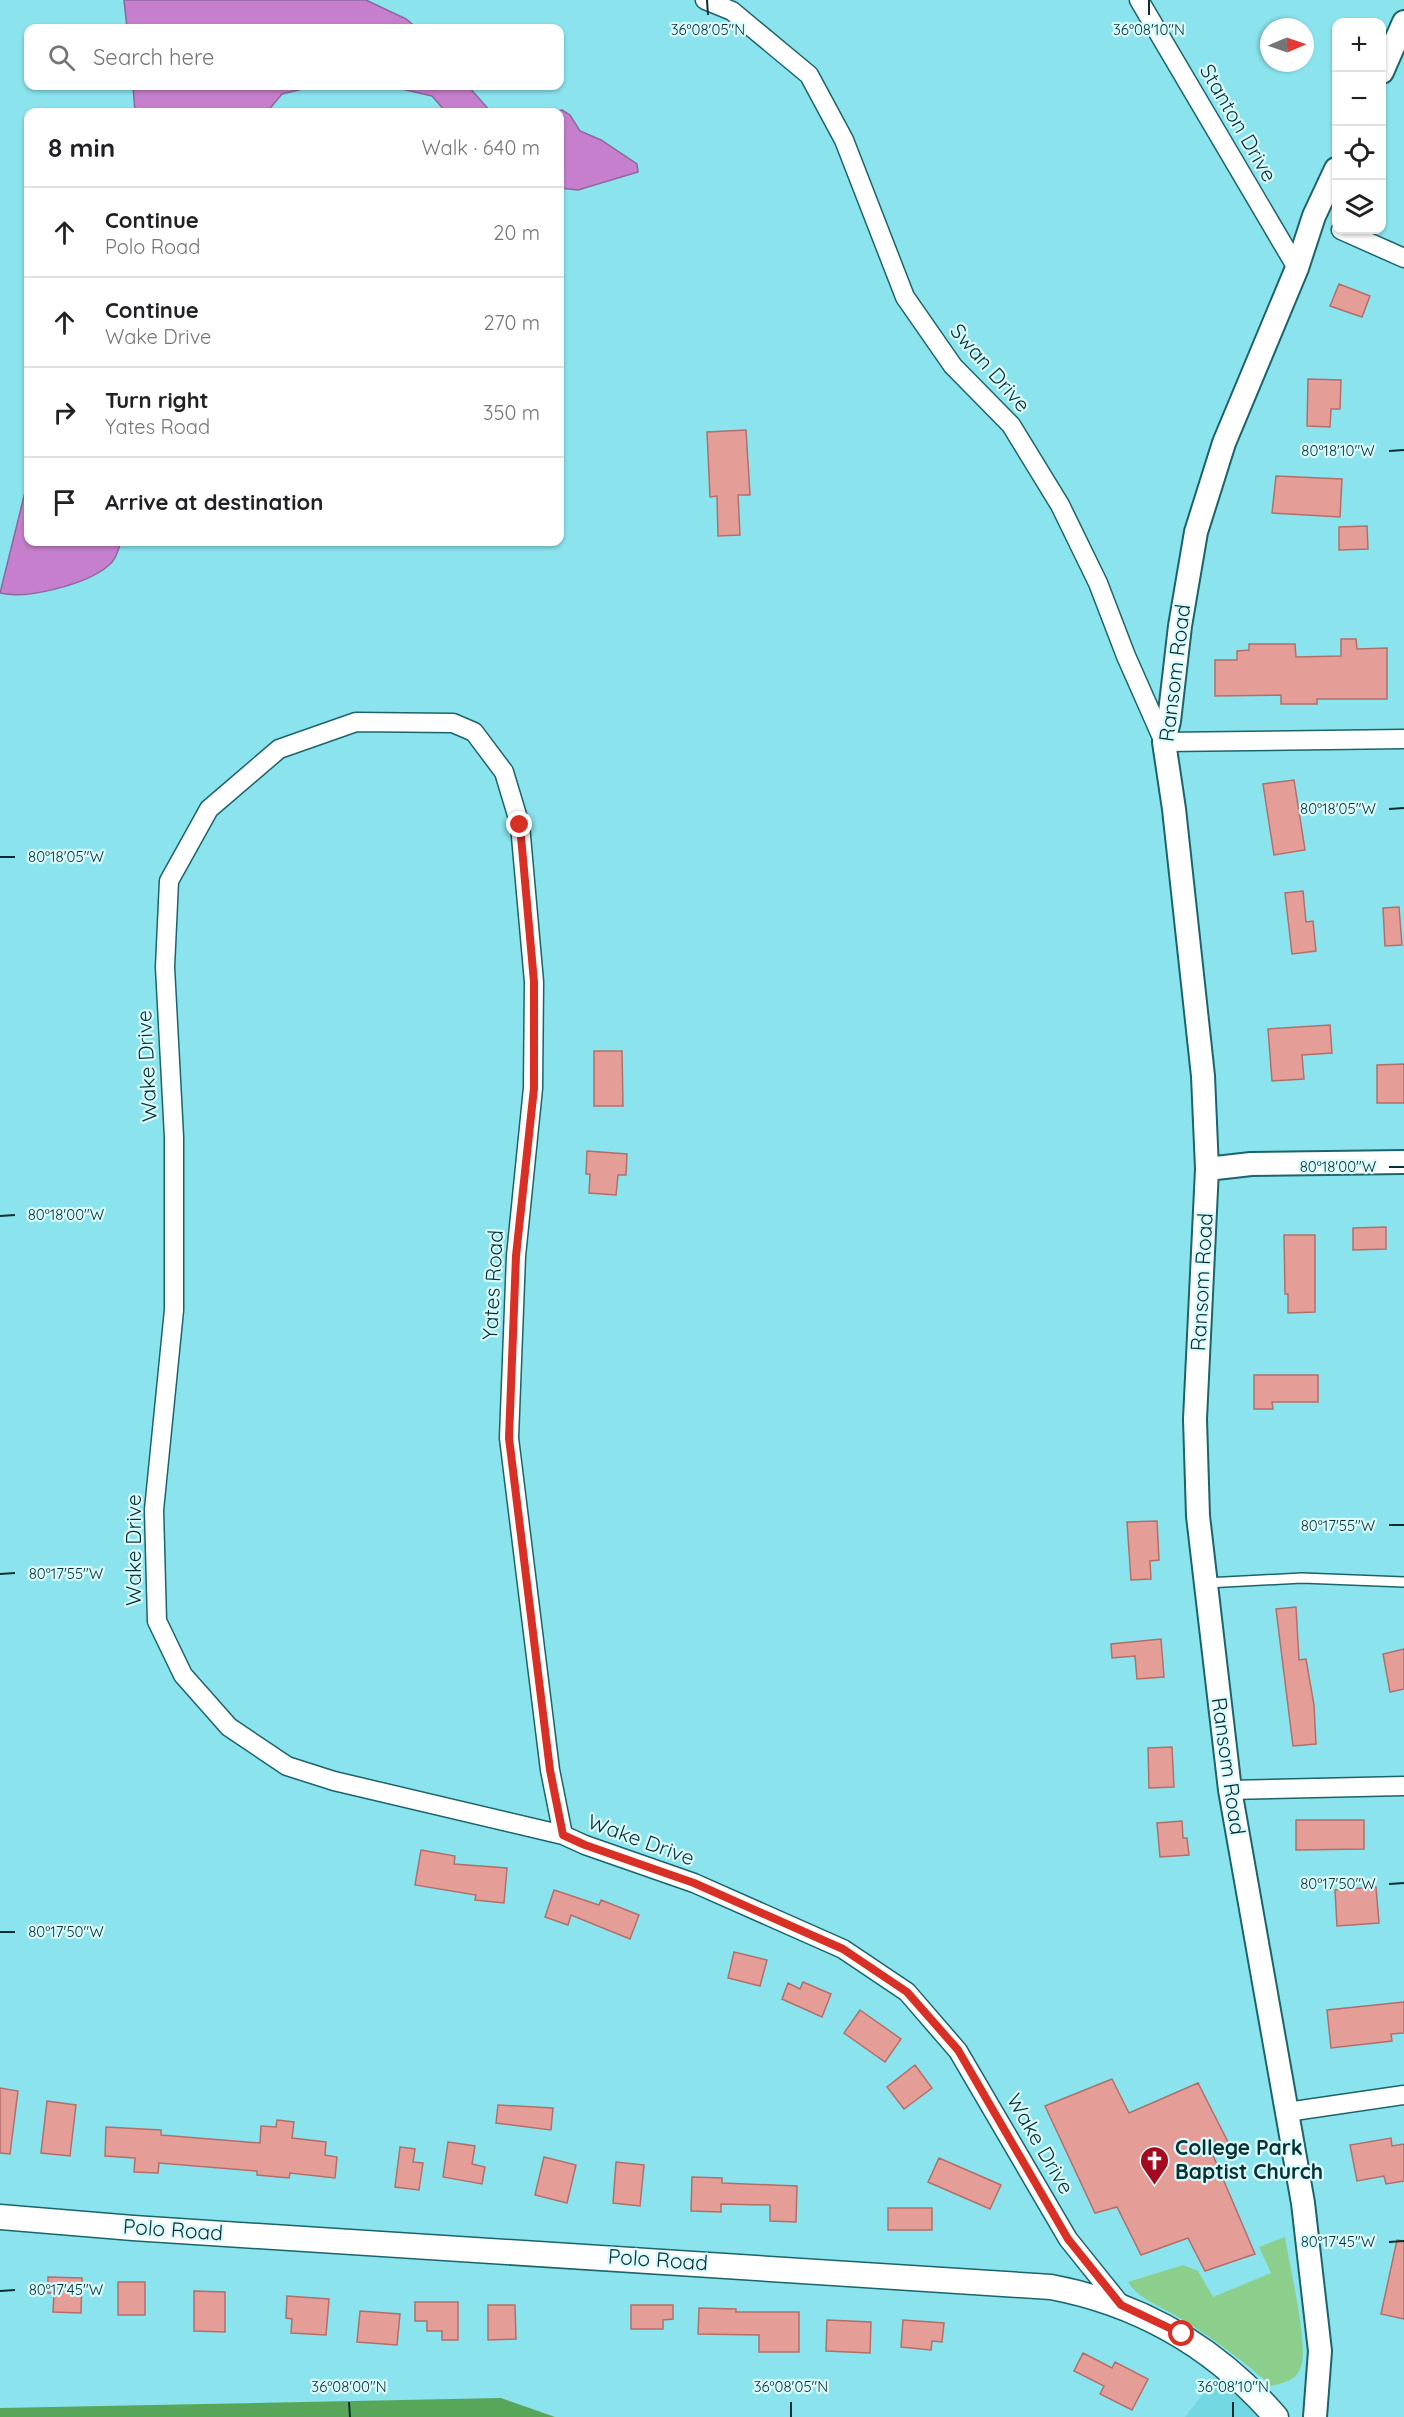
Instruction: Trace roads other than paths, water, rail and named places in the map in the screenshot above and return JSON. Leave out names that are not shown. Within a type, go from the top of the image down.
[{"type":"main road","name":"Polo Road","points":[[0,2217],[133,2228],[1060,2288],[1121,2305],[1182,2334],[1259,2397],[1276,2417]]},
{"type":"street","name":"Swan Drive","points":[[705,0],[732,11],[809,75],[844,140],[905,297],[952,366],[1011,425],[1060,505],[1098,583],[1164,742]]},
{"type":"street","name":"Stanton Drive","points":[[1139,0],[1297,268]]},
{"type":"street","points":[[1386,63],[1404,22]]},
{"type":"street","name":"Ransom Road","points":[[1315,2417],[1320,2351],[1303,2203],[1230,1790],[1198,1516],[1195,1419],[1207,1169],[1203,1076],[1174,809],[1164,742],[1196,532],[1224,443],[1297,268],[1314,216],[1332,178]]},
{"type":"street","points":[[1314,216],[1332,225]]},
{"type":"street","points":[[1350,234],[1404,258]]},
{"type":"street","name":"Wake Drive","points":[[483,745],[474,732],[453,723],[356,722],[279,749],[209,809],[169,881],[165,967],[174,1137],[174,1310],[154,1510],[158,1621],[183,1675],[229,1727],[287,1766],[334,1781],[563,1835],[585,1845],[694,1883],[801,1929],[843,1949],[907,1992],[958,2050],[1068,2239],[1121,2305]]},
{"type":"street","points":[[1164,742],[1404,739]]},
{"type":"street","name":"Yates Road","points":[[483,745],[504,772],[520,825],[534,982],[534,1088],[516,1256],[509,1438],[550,1770],[563,1835]]},
{"type":"street","points":[[1207,1169],[1251,1164],[1404,1162]]},
{"type":"street","points":[[1230,1790],[1404,1786]]},
{"type":"street","points":[[1287,2112],[1404,2095]]},
{"type":"lane","points":[[1206,1583],[1302,1578],[1404,1582]]},
{"type":"place","name":"College Park Baptist Church","points":[[1154,2186]]}]
